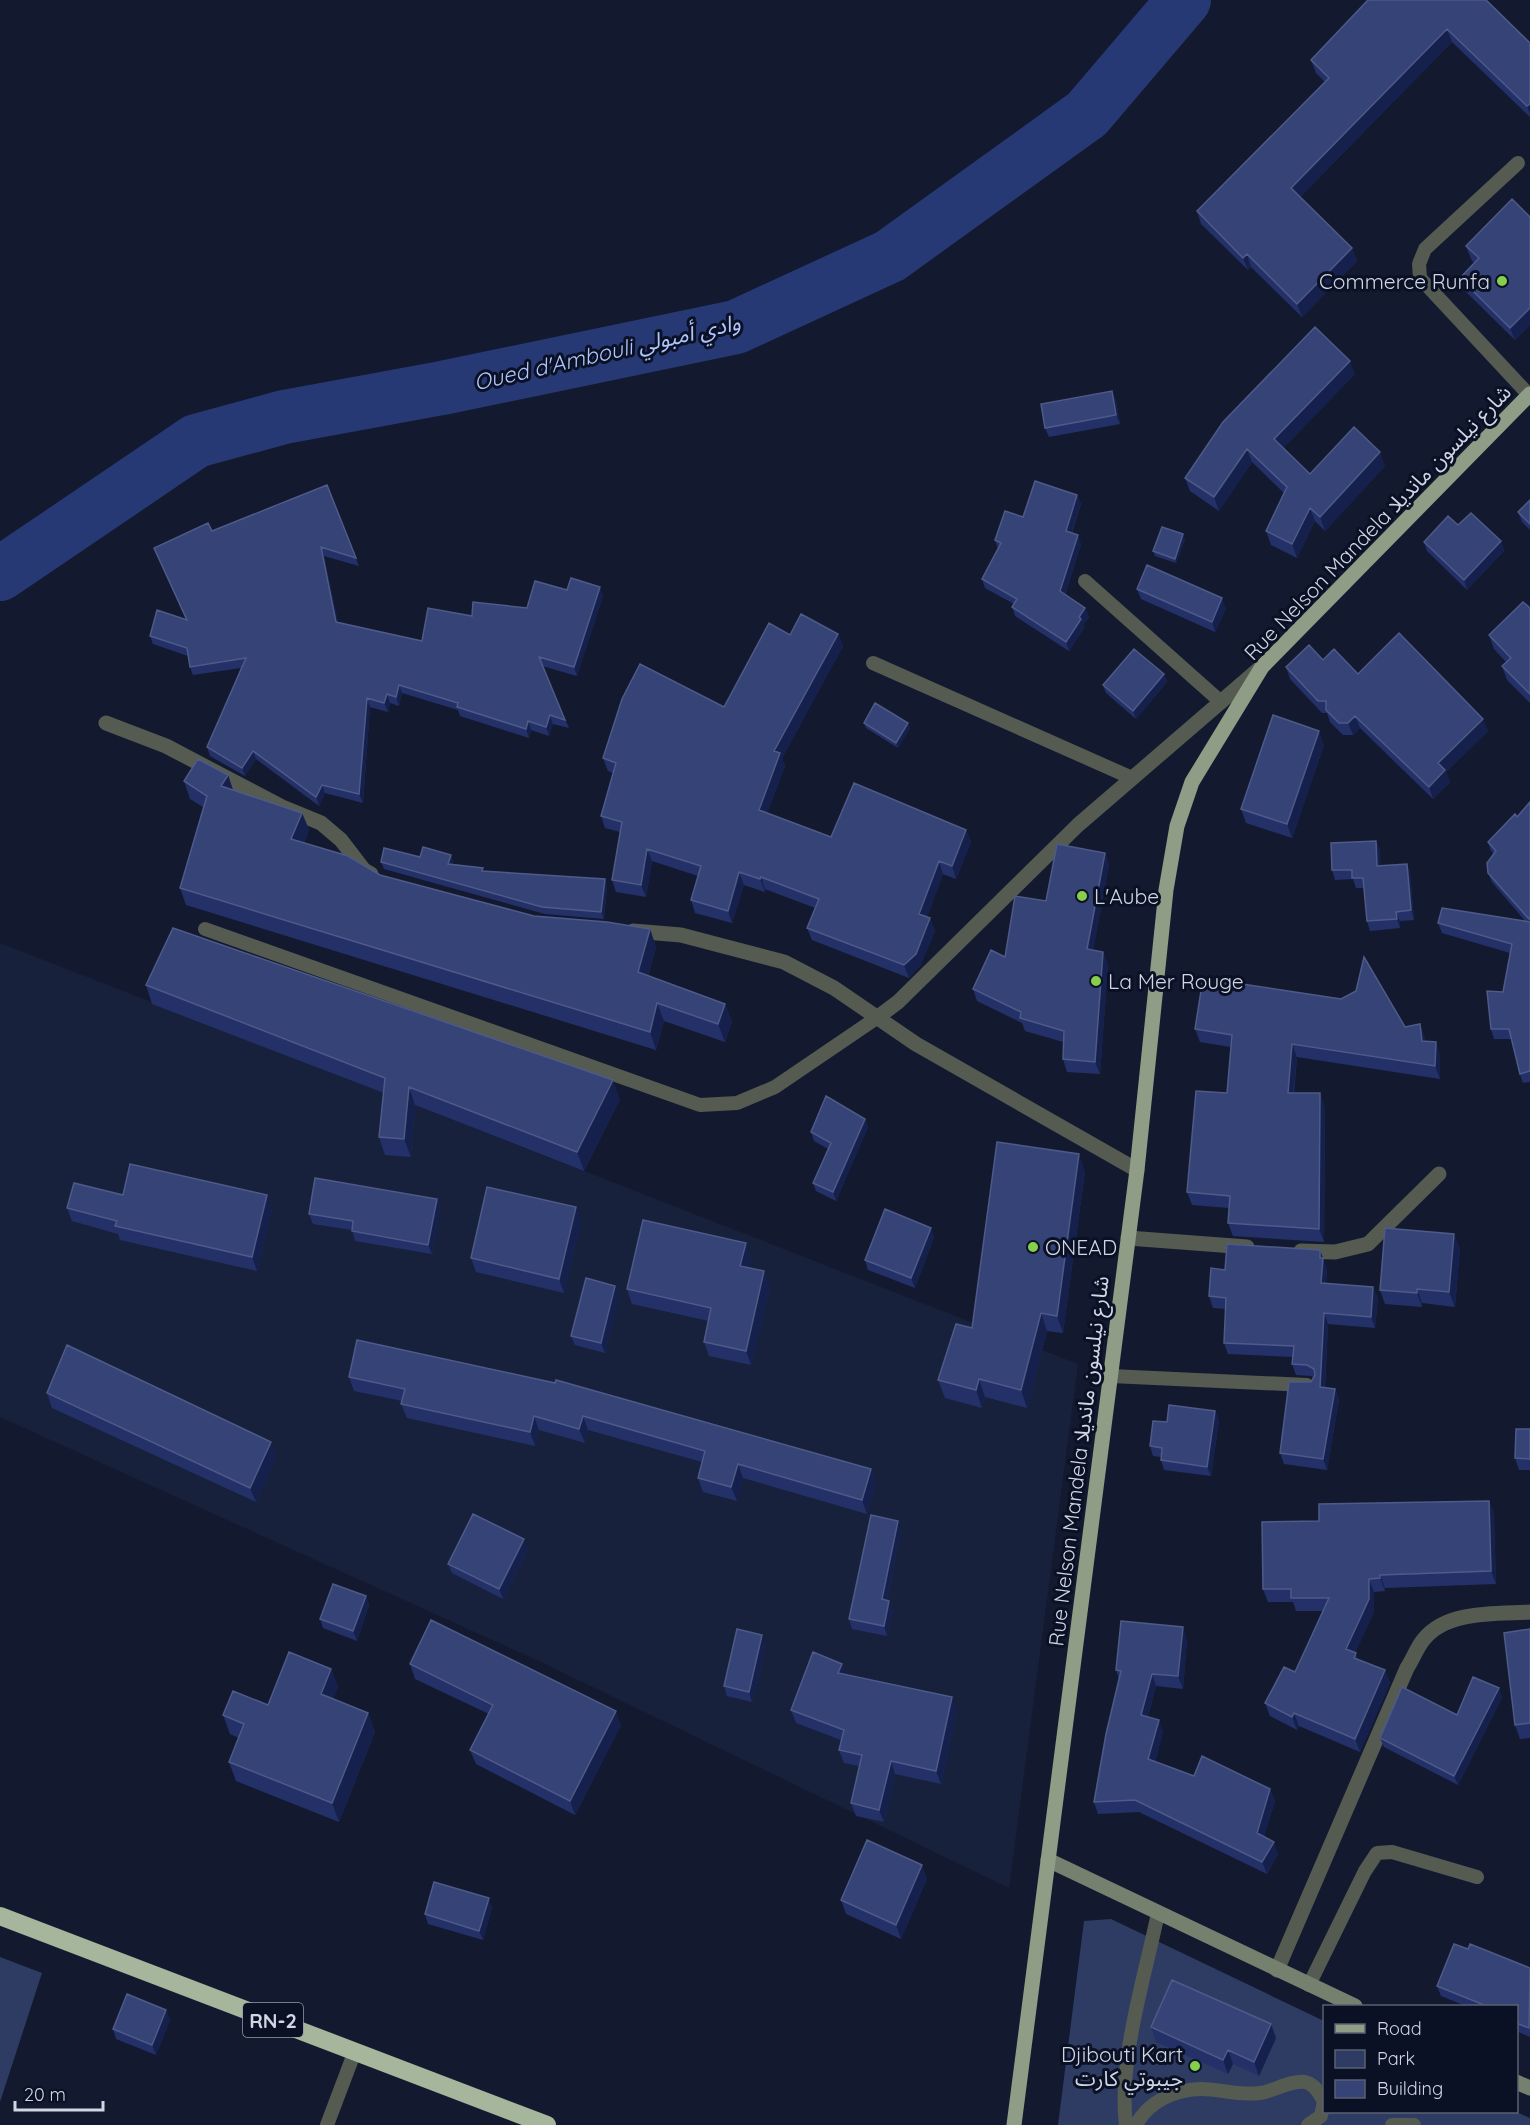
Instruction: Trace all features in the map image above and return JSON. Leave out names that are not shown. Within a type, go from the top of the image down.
[{"type":"highway","name":"RN-2","points":[[0,1916],[547,2125]]},
{"type":"main road","name":"Rue Nelson Mandela شارع نيلسون مانديلا","points":[[1014,2125],[1137,1170],[1166,890],[1177,826],[1192,782],[1262,667],[1529,395]]},
{"type":"street","points":[[878,1017],[898,1002],[1078,825],[1262,667]]},
{"type":"street","points":[[106,723],[166,746],[282,807],[321,823],[341,840],[364,870],[381,879]]},
{"type":"street","points":[[612,930],[681,935],[783,962],[834,988],[916,1044],[1137,1170]]},
{"type":"street","points":[[1286,1250],[1335,1252],[1368,1244],[1439,1174]]},
{"type":"street","points":[[1128,1238],[1263,1248]]},
{"type":"street","points":[[1277,1970],[1407,1668],[1424,1638],[1444,1623],[1478,1615],[1530,1612]]},
{"type":"street","points":[[1048,1860],[1351,2005]]},
{"type":"lane","points":[[1518,164],[1425,249],[1419,264],[1420,278],[1529,395]]},
{"type":"lane","points":[[1085,581],[1221,702]]},
{"type":"lane","points":[[873,663],[1132,778]]},
{"type":"lane","points":[[206,929],[700,1105],[737,1103],[775,1087],[878,1017]]},
{"type":"lane","points":[[1111,1376],[1310,1385]]},
{"type":"lane","points":[[1309,1985],[1365,1871],[1377,1853],[1392,1852],[1476,1878]]},
{"type":"lane","points":[[1126,2125],[1125,2081],[1158,1913]]},
{"type":"lane","points":[[327,2125],[355,2051]]},
{"type":"lane","points":[[1136,2125],[1152,2105],[1173,2094],[1202,2089],[1236,2095],[1264,2092],[1286,2084],[1305,2082],[1315,2087],[1323,2099]]},
{"type":"lane","points":[[1308,2125],[1321,2116],[1323,2106]]},
{"type":"lane","points":[[1392,2125],[1414,2125]]},
{"type":"shaded area","points":[[0,943],[1078,1364],[1009,1888],[541,1662],[0,1417]]},
{"type":"green space","name":"Djibouti Kart جيبوتي كارت","points":[[1111,1919],[1323,2021],[1323,2113],[1518,2113],[1530,2118],[1530,2125],[1058,2125],[1084,1921]]},
{"type":"green space","points":[[0,1957],[42,1973],[0,2102]]},
{"type":"building","points":[[1368,0],[1486,0],[1530,43],[1530,104],[1527,106],[1447,29],[1291,188],[1352,248],[1297,304],[1247,254],[1243,258],[1197,211],[1329,78],[1311,60]]},
{"type":"building","name":"Commerce Runfa","points":[[1512,199],[1530,217],[1530,308],[1510,328],[1460,278],[1479,258],[1466,246]]},
{"type":"building","points":[[1315,327],[1350,361],[1274,439],[1310,474],[1354,427],[1380,452],[1320,517],[1310,508],[1292,544],[1266,531],[1287,487],[1247,449],[1214,497],[1185,478],[1223,422]]},
{"type":"building","points":[[1112,391],[1116,415],[1045,428],[1041,404]]},
{"type":"building","points":[[1035,481],[1077,495],[1066,531],[1078,535],[1060,591],[1085,608],[1079,617],[1081,619],[1066,642],[1012,607],[1017,599],[982,579],[1001,543],[995,540],[1005,511],[1023,517]]},
{"type":"building","points":[[327,485],[356,558],[321,547],[336,622],[422,641],[428,608],[472,616],[473,602],[527,608],[535,581],[567,590],[571,578],[600,587],[574,667],[539,657],[565,720],[550,715],[546,727],[528,721],[526,729],[457,707],[458,703],[399,685],[396,697],[387,694],[384,703],[367,698],[359,794],[322,785],[316,797],[253,751],[242,768],[207,747],[246,658],[190,667],[187,648],[150,636],[157,610],[187,620],[154,548],[208,523],[212,531]]},
{"type":"building","points":[[1530,500],[1530,524],[1518,512]]},
{"type":"building","points":[[1471,513],[1501,541],[1464,580],[1424,542],[1448,516],[1458,525]]},
{"type":"building","points":[[1162,527],[1183,534],[1175,559],[1153,551]]},
{"type":"building","points":[[1147,565],[1222,598],[1212,622],[1137,589]]},
{"type":"building","points":[[1523,602],[1530,608],[1530,694],[1502,666],[1511,658],[1489,635]]},
{"type":"building","points":[[801,614],[838,634],[774,751],[780,753],[759,810],[831,837],[854,783],[966,830],[952,866],[939,861],[919,914],[930,918],[916,954],[904,965],[807,928],[819,899],[761,877],[760,879],[739,872],[728,911],[691,900],[701,866],[647,849],[641,885],[612,880],[622,822],[601,816],[616,763],[603,758],[622,699],[640,664],[724,707],[769,623],[790,635]]},
{"type":"building","points":[[1399,633],[1483,719],[1438,763],[1445,770],[1429,787],[1355,716],[1348,723],[1339,723],[1326,710],[1326,701],[1318,701],[1286,667],[1309,645],[1323,660],[1334,649],[1358,674]]},
{"type":"building","points":[[1134,649],[1164,674],[1133,711],[1103,685]]},
{"type":"building","points":[[875,703],[908,723],[896,743],[864,723]]},
{"type":"building","points":[[1273,715],[1319,731],[1287,824],[1241,809]]},
{"type":"building","points":[[198,759],[228,775],[221,786],[302,813],[291,839],[348,856],[380,875],[534,916],[607,922],[650,929],[638,972],[725,1004],[718,1024],[657,1003],[650,1032],[180,888],[207,796],[184,781]]},
{"type":"building","points":[[1530,802],[1530,920],[1488,873],[1487,863],[1496,851],[1488,842],[1515,814],[1517,817]]},
{"type":"building","points":[[1376,841],[1377,866],[1407,864],[1411,910],[1396,912],[1397,919],[1367,921],[1363,878],[1352,878],[1352,870],[1332,870],[1331,843]]},
{"type":"building","points":[[1057,844],[1105,853],[1087,949],[1103,952],[1095,1062],[1063,1059],[1064,1031],[1020,1018],[1021,1012],[973,989],[991,950],[1005,957],[1015,896],[1046,901]]},
{"type":"building","points":[[423,847],[451,855],[448,864],[483,868],[482,871],[605,879],[601,912],[542,907],[381,862],[384,848],[420,857]]},
{"type":"building","points":[[1442,908],[1530,922],[1530,1071],[1520,1074],[1509,1029],[1491,1029],[1487,991],[1503,992],[1512,944],[1438,923]]},
{"type":"building","points":[[173,928],[613,1080],[577,1152],[409,1087],[404,1139],[379,1137],[385,1078],[146,985]]},
{"type":"building","points":[[1364,957],[1405,1027],[1420,1024],[1422,1041],[1436,1042],[1435,1066],[1292,1044],[1288,1093],[1320,1093],[1319,1229],[1228,1223],[1230,1196],[1187,1192],[1196,1091],[1227,1093],[1232,1035],[1195,1029],[1203,978],[1341,999],[1356,991]]},
{"type":"building","points":[[826,1096],[865,1119],[833,1192],[813,1183],[831,1143],[811,1132]]},
{"type":"building","points":[[997,1142],[1079,1154],[1057,1316],[1041,1313],[1021,1390],[979,1379],[976,1390],[938,1380],[956,1324],[972,1328]]},
{"type":"building","points":[[130,1164],[267,1195],[252,1257],[115,1226],[117,1221],[67,1208],[74,1183],[123,1195]]},
{"type":"building","points":[[315,1178],[437,1199],[428,1245],[352,1231],[353,1221],[309,1214]]},
{"type":"building","points":[[487,1187],[576,1207],[559,1279],[471,1258]]},
{"type":"building","points":[[885,1209],[931,1228],[911,1278],[865,1260]]},
{"type":"building","points":[[643,1220],[746,1243],[740,1266],[764,1271],[746,1351],[704,1342],[711,1308],[627,1289]]},
{"type":"building","points":[[1385,1228],[1454,1234],[1449,1292],[1417,1289],[1417,1293],[1380,1290]]},
{"type":"building","points":[[1227,1244],[1320,1250],[1320,1258],[1323,1258],[1321,1283],[1373,1287],[1371,1317],[1324,1313],[1320,1387],[1335,1389],[1323,1459],[1280,1453],[1289,1382],[1311,1382],[1315,1375],[1314,1369],[1307,1365],[1292,1364],[1294,1346],[1224,1343],[1226,1298],[1209,1296],[1211,1268],[1225,1270]]},
{"type":"building","points":[[586,1278],[615,1286],[601,1343],[571,1336]]},
{"type":"building","points":[[357,1340],[555,1383],[556,1380],[871,1469],[862,1500],[738,1464],[731,1487],[698,1478],[705,1451],[583,1416],[579,1429],[534,1416],[530,1432],[401,1404],[405,1389],[349,1377]]},
{"type":"building","points":[[67,1345],[271,1442],[250,1488],[47,1393]]},
{"type":"building","points":[[1169,1405],[1215,1411],[1207,1467],[1161,1460],[1162,1448],[1150,1446],[1153,1421],[1167,1422]]},
{"type":"building","points":[[1516,1429],[1530,1429],[1530,1459],[1515,1458]]},
{"type":"building","points":[[1489,1501],[1491,1571],[1380,1575],[1380,1578],[1369,1579],[1369,1599],[1346,1649],[1356,1653],[1354,1658],[1385,1670],[1355,1739],[1294,1713],[1292,1717],[1265,1703],[1284,1667],[1295,1672],[1329,1598],[1291,1598],[1291,1589],[1263,1589],[1262,1522],[1319,1521],[1319,1504]]},
{"type":"building","points":[[473,1514],[524,1539],[499,1589],[448,1564]]},
{"type":"building","points":[[871,1515],[898,1521],[882,1599],[889,1601],[884,1626],[849,1619]]},
{"type":"building","points":[[333,1584],[366,1596],[353,1631],[320,1619]]},
{"type":"building","points":[[431,1620],[616,1711],[570,1801],[470,1750],[493,1705],[410,1664]]},
{"type":"building","points":[[1121,1621],[1183,1627],[1178,1676],[1152,1674],[1141,1715],[1159,1720],[1148,1759],[1194,1776],[1202,1756],[1270,1789],[1257,1833],[1274,1842],[1262,1862],[1135,1800],[1094,1802],[1106,1734],[1121,1671],[1116,1670]]},
{"type":"building","points":[[737,1629],[762,1635],[749,1692],[724,1686]]},
{"type":"building","points":[[1530,1629],[1530,1723],[1515,1725],[1504,1633]]},
{"type":"building","points":[[289,1652],[331,1669],[321,1694],[368,1713],[332,1803],[229,1762],[244,1724],[223,1715],[233,1691],[268,1705]]},
{"type":"building","points":[[813,1652],[842,1664],[838,1673],[952,1697],[936,1771],[891,1761],[879,1810],[851,1803],[862,1755],[839,1750],[844,1730],[791,1710]]},
{"type":"building","points":[[1473,1677],[1499,1688],[1454,1776],[1380,1738],[1402,1687],[1457,1715]]},
{"type":"building","points":[[867,1840],[922,1865],[896,1925],[841,1900]]},
{"type":"building","points":[[434,1882],[489,1898],[479,1931],[425,1914]]},
{"type":"building","points":[[1454,1944],[1468,1949],[1470,1944],[1530,1968],[1529,2028],[1518,2024],[1518,2005],[1484,2005],[1437,1986]]},
{"type":"building","points":[[1172,1980],[1271,2024],[1254,2062],[1228,2050],[1223,2060],[1151,2027]]},
{"type":"building","points":[[127,1994],[166,2010],[152,2045],[113,2029]]},
{"type":"waterway","name":"Oued d'Ambouli وادي أمبولي","points":[[0,574],[196,441],[284,417],[442,388],[736,327],[890,256],[1087,114],[1184,0]]},
{"type":"place","name":"Commerce Runfa","points":[[1502,281]]},
{"type":"place","name":"L'Aube","points":[[1082,896]]},
{"type":"place","name":"La Mer Rouge","points":[[1096,981]]},
{"type":"place","name":"ONEAD","points":[[1033,1247]]},
{"type":"place","name":"Djibouti Kart جيبوتي كارت","points":[[1195,2066]]}]
